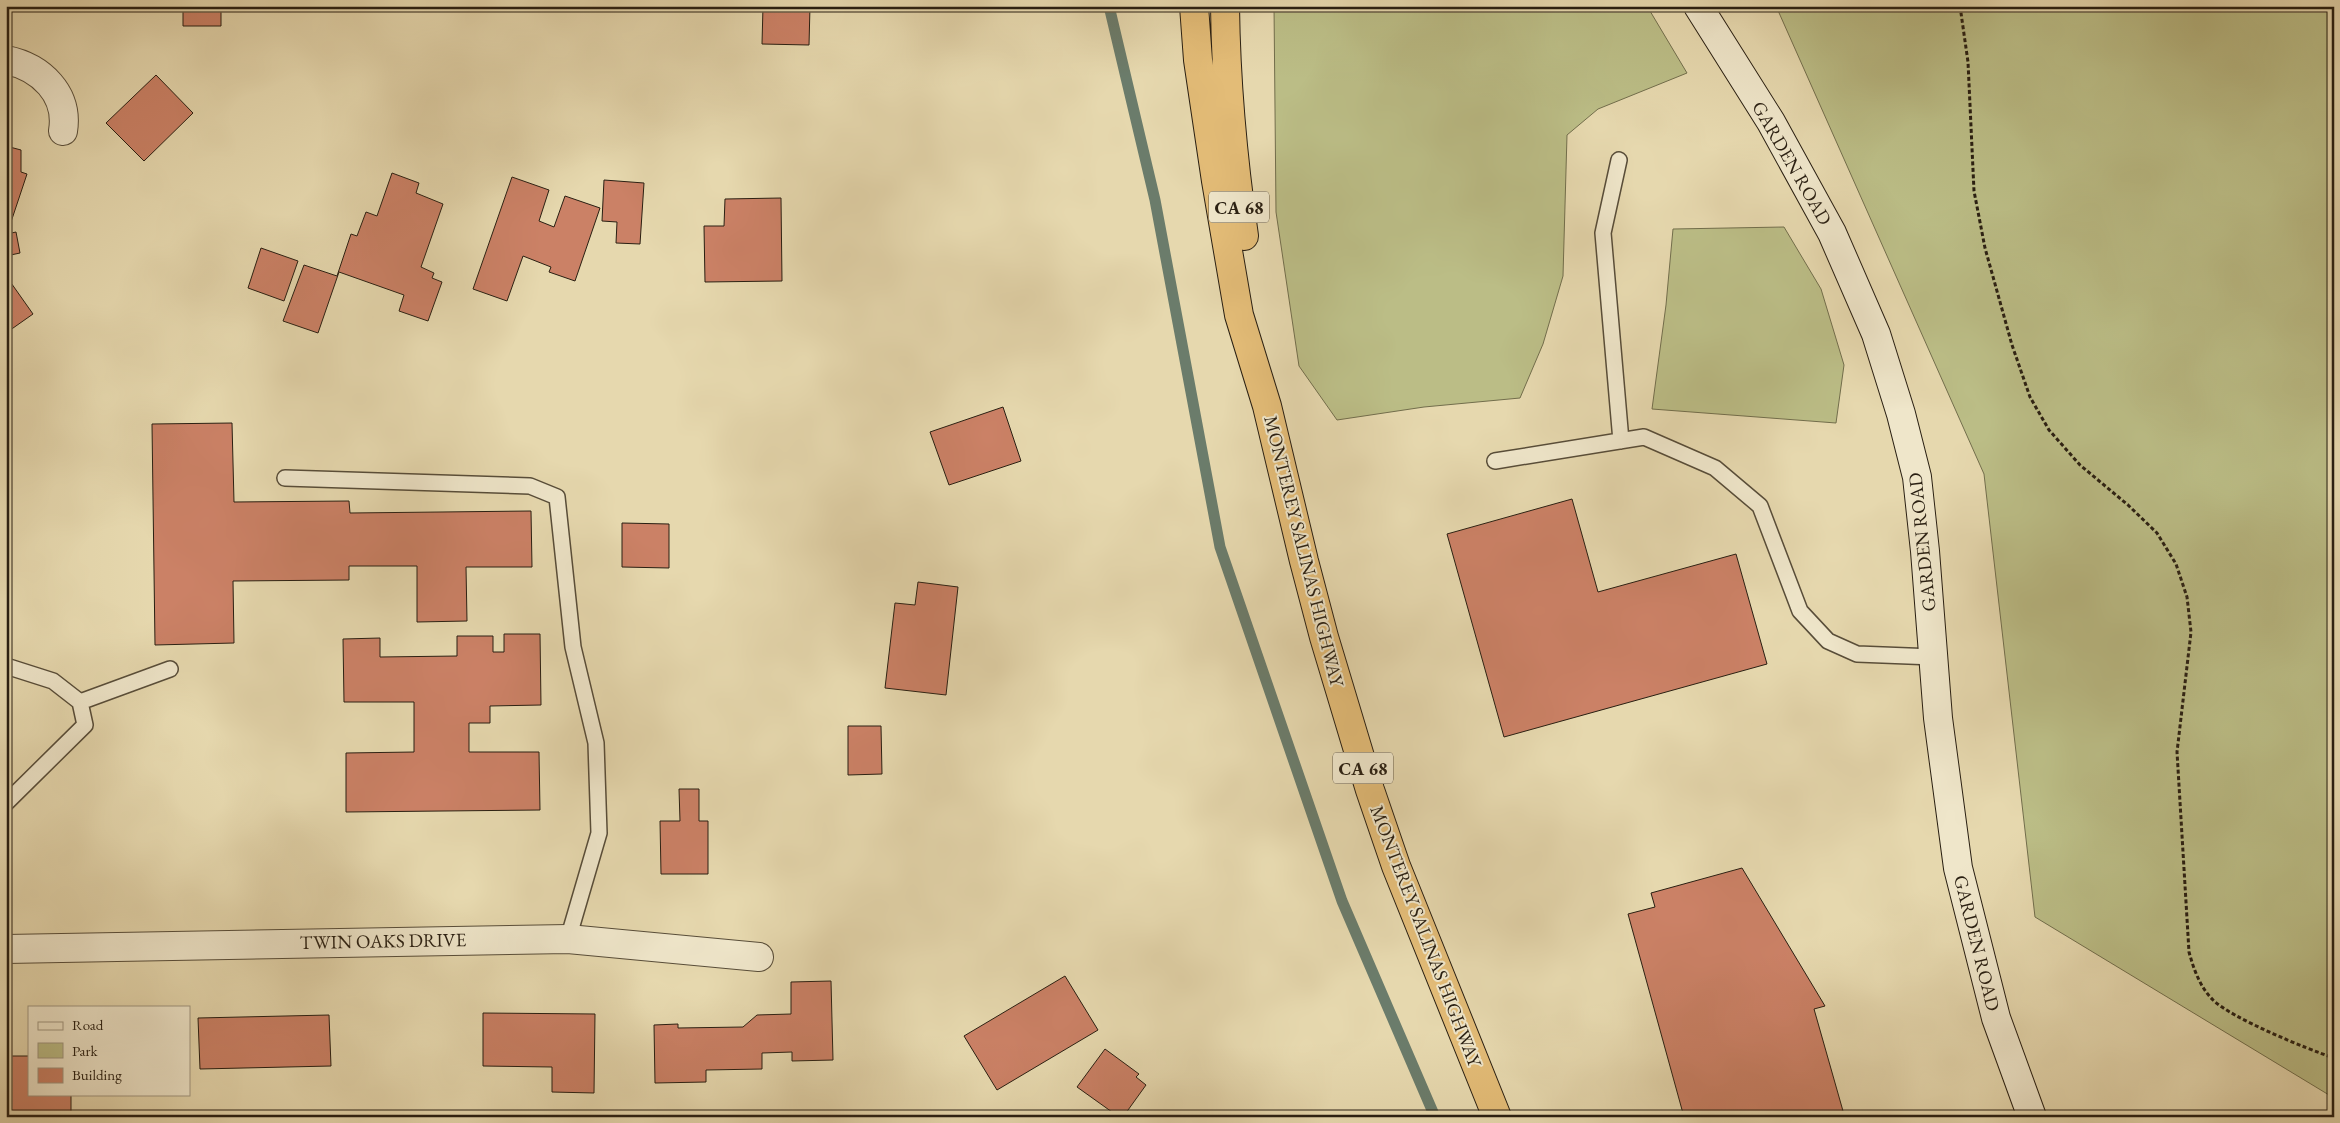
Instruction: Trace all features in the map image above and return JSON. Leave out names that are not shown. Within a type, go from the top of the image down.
[{"type":"highway","name":"MONTEREY SALINAS HIGHWAY","points":[[1194,6],[1198,60],[1237,306],[1267,406],[1304,561],[1346,715],[1370,790],[1421,930],[1497,1117]]},
{"type":"highway","name":"MONTEREY SALINAS HIGHWAY","points":[[1225,6],[1228,93],[1234,170],[1267,406]]},
{"type":"street","name":"GARDEN ROAD","points":[[1698,6],[1771,122],[1832,233],[1876,334],[1901,414],[1917,477],[1938,718],[1958,868],[1996,1018],[2032,1117]]},
{"type":"street","points":[[6,60],[28,67],[53,86],[64,109],[63,131]]},
{"type":"street","name":"TWIN OAKS DRIVE","points":[[6,949],[568,939],[759,956]]},
{"type":"lane","points":[[1619,160],[1603,233],[1621,441]]},
{"type":"lane","points":[[1495,461],[1644,437],[1715,468],[1760,506],[1800,611],[1828,641],[1857,654],[1934,657]]},
{"type":"lane","points":[[285,478],[530,486],[557,497],[573,647],[596,743],[599,832],[568,939]]},
{"type":"lane","points":[[6,666],[53,681],[80,702],[85,725],[6,803]]},
{"type":"lane","points":[[80,702],[170,669]]},
{"type":"path","points":[[1960,6],[1968,62],[1974,191],[1985,248],[2012,345],[2030,398],[2049,430],[2080,465],[2128,505],[2157,533],[2176,564],[2188,597],[2191,632],[2177,752],[2189,952],[2195,972],[2202,987],[2213,1001],[2229,1012],[2315,1052],[2334,1058]]},
{"type":"green space","points":[[1274,6],[1647,6],[1687,73],[1598,109],[1567,135],[1563,276],[1543,344],[1520,398],[1424,407],[1337,420],[1299,366],[1276,212]]},
{"type":"green space","points":[[1776,6],[2334,6],[2334,1098],[2035,917],[1984,474]]},
{"type":"green space","points":[[1784,227],[1821,289],[1844,365],[1836,423],[1652,409],[1666,305],[1673,229]]},
{"type":"building","points":[[183,6],[221,6],[221,26],[183,26]]},
{"type":"building","points":[[763,6],[810,6],[809,45],[762,44]]},
{"type":"building","points":[[156,75],[193,113],[144,161],[106,123]]},
{"type":"building","points":[[6,146],[21,150],[21,172],[27,174],[7,234],[16,232],[20,253],[6,256]]},
{"type":"building","points":[[392,173],[419,183],[416,193],[443,204],[421,267],[434,273],[432,278],[442,282],[428,321],[399,311],[404,295],[339,272],[318,333],[283,321],[304,265],[337,276],[351,234],[357,236],[366,212],[377,216]]},
{"type":"building","points":[[512,177],[549,190],[539,221],[554,227],[565,196],[600,208],[575,281],[549,272],[551,267],[523,256],[507,301],[473,289]]},
{"type":"building","points":[[604,180],[644,183],[640,244],[616,243],[617,222],[602,221]]},
{"type":"building","points":[[781,198],[782,281],[705,282],[704,226],[724,226],[725,199]]},
{"type":"building","points":[[261,248],[298,261],[284,301],[248,288]]},
{"type":"building","points":[[6,257],[9,280],[33,314],[6,333]]},
{"type":"building","points":[[1003,407],[1021,461],[949,485],[930,432]]},
{"type":"building","points":[[232,423],[234,502],[349,501],[350,513],[531,511],[532,567],[466,567],[467,621],[417,622],[417,566],[349,566],[349,580],[233,581],[234,643],[155,645],[152,424]]},
{"type":"building","points":[[1572,499],[1598,592],[1736,554],[1767,664],[1504,737],[1447,534]]},
{"type":"building","points":[[622,523],[669,524],[669,568],[622,567]]},
{"type":"building","points":[[918,582],[958,587],[946,695],[885,688],[895,603],[915,605]]},
{"type":"building","points":[[504,634],[540,634],[541,705],[490,706],[490,723],[469,723],[469,752],[539,752],[540,810],[346,812],[346,753],[414,752],[414,702],[344,702],[343,639],[380,638],[380,657],[457,656],[457,636],[493,636],[493,652],[504,652]]},
{"type":"building","points":[[848,726],[881,726],[882,774],[848,775]]},
{"type":"building","points":[[679,789],[699,789],[699,821],[708,821],[708,874],[661,874],[660,821],[680,821]]},
{"type":"building","points":[[1742,868],[1825,1006],[1814,1009],[1843,1111],[1820,1117],[1684,1117],[1628,914],[1655,907],[1651,893]]},
{"type":"building","points":[[1065,976],[1098,1030],[997,1090],[964,1036]]},
{"type":"building","points":[[831,981],[833,1060],[792,1061],[792,1052],[762,1053],[762,1069],[706,1070],[706,1082],[655,1083],[654,1025],[678,1024],[678,1028],[743,1027],[757,1015],[791,1014],[791,982]]},
{"type":"building","points":[[483,1013],[595,1014],[594,1093],[552,1092],[552,1067],[483,1066]]},
{"type":"building","points":[[329,1015],[331,1066],[200,1069],[198,1018]]},
{"type":"building","points":[[1105,1049],[1139,1074],[1136,1077],[1146,1085],[1123,1117],[1119,1117],[1077,1087]]},
{"type":"building","points":[[6,1056],[28,1056],[28,1096],[71,1096],[71,1115],[6,1115]]},
{"type":"waterway","points":[[1109,6],[1155,200],[1220,547],[1342,901],[1435,1117]]}]
